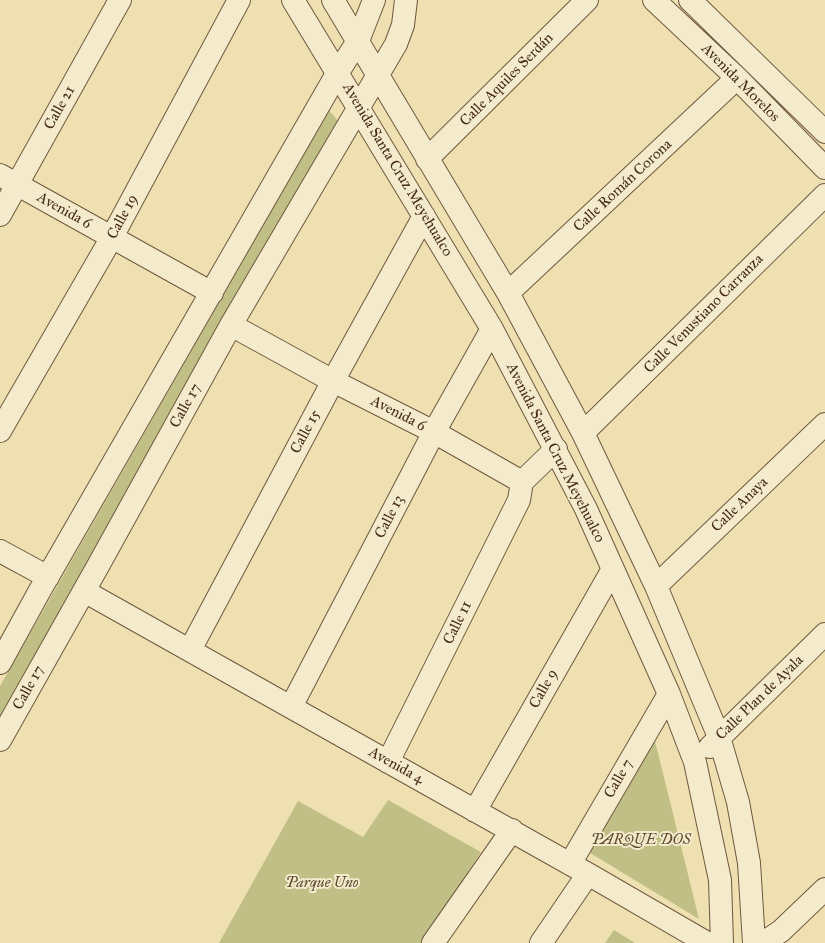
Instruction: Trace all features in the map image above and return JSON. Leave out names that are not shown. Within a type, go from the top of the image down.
[{"type":"street","name":"Calle 21","points":[[0,215],[9,180],[120,0]]},
{"type":"street","name":"Calle 19","points":[[0,431],[112,237],[239,0]]},
{"type":"street","name":"Avenida Santa Cruz Meyehualco","points":[[294,0],[492,330],[556,449],[586,509],[668,694],[694,762],[720,880],[722,943]]},
{"type":"street","name":"Avenida Santa Cruz Meyehualco","points":[[333,0],[508,293],[583,433],[656,586],[720,737],[738,802],[750,863],[754,943]]},
{"type":"street","points":[[0,663],[338,72],[358,41],[374,0]]},
{"type":"street","name":"Calle 17","points":[[0,740],[231,325],[379,75],[396,44],[403,25],[406,0]]},
{"type":"street","name":"Calle Aquiles Serdán","points":[[427,159],[587,0]]},
{"type":"street","name":"Avenida Morelos","points":[[654,0],[737,78],[825,168]]},
{"type":"street","name":"Avenida Morelos","points":[[690,0],[825,132]]},
{"type":"street","name":"Calle Román Corona","points":[[508,293],[737,78]]},
{"type":"street","name":"Avenida 6","points":[[9,180],[212,293]]},
{"type":"street","name":"Calle Venustiano Carranza","points":[[583,433],[825,194]]},
{"type":"street","name":"Calle 15","points":[[190,650],[333,381],[424,216]]},
{"type":"street","name":"Avenida 6","points":[[231,325],[333,381],[434,432],[522,482]]},
{"type":"street","name":"Calle 13","points":[[291,707],[434,432],[492,330]]},
{"type":"street","name":"Calle Anaya","points":[[656,586],[825,424]]},
{"type":"street","points":[[522,482],[556,449]]},
{"type":"street","name":"Calle 11","points":[[388,762],[519,500],[522,482]]},
{"type":"street","points":[[0,550],[48,577]]},
{"type":"street","name":"Calle 9","points":[[475,811],[613,569]]},
{"type":"street","name":"Avenida 4","points":[[84,591],[475,811],[512,830],[707,943]]},
{"type":"street","name":"Calle Plan de Ayala","points":[[694,762],[825,634]]},
{"type":"street","name":"Calle 7","points":[[541,943],[668,694]]},
{"type":"street","points":[[433,943],[512,830]]},
{"type":"street","points":[[763,943],[781,931],[825,889]]},
{"type":"green space","points":[[329,110],[342,126],[0,726],[0,686]]},
{"type":"green space","name":"PARQUE DOS","points":[[655,741],[699,919],[590,853]]},
{"type":"green space","name":"Parque Uno","points":[[388,800],[481,852],[421,943],[219,943],[298,801],[363,837]]},
{"type":"green space","points":[[614,930],[635,943],[605,943]]}]
